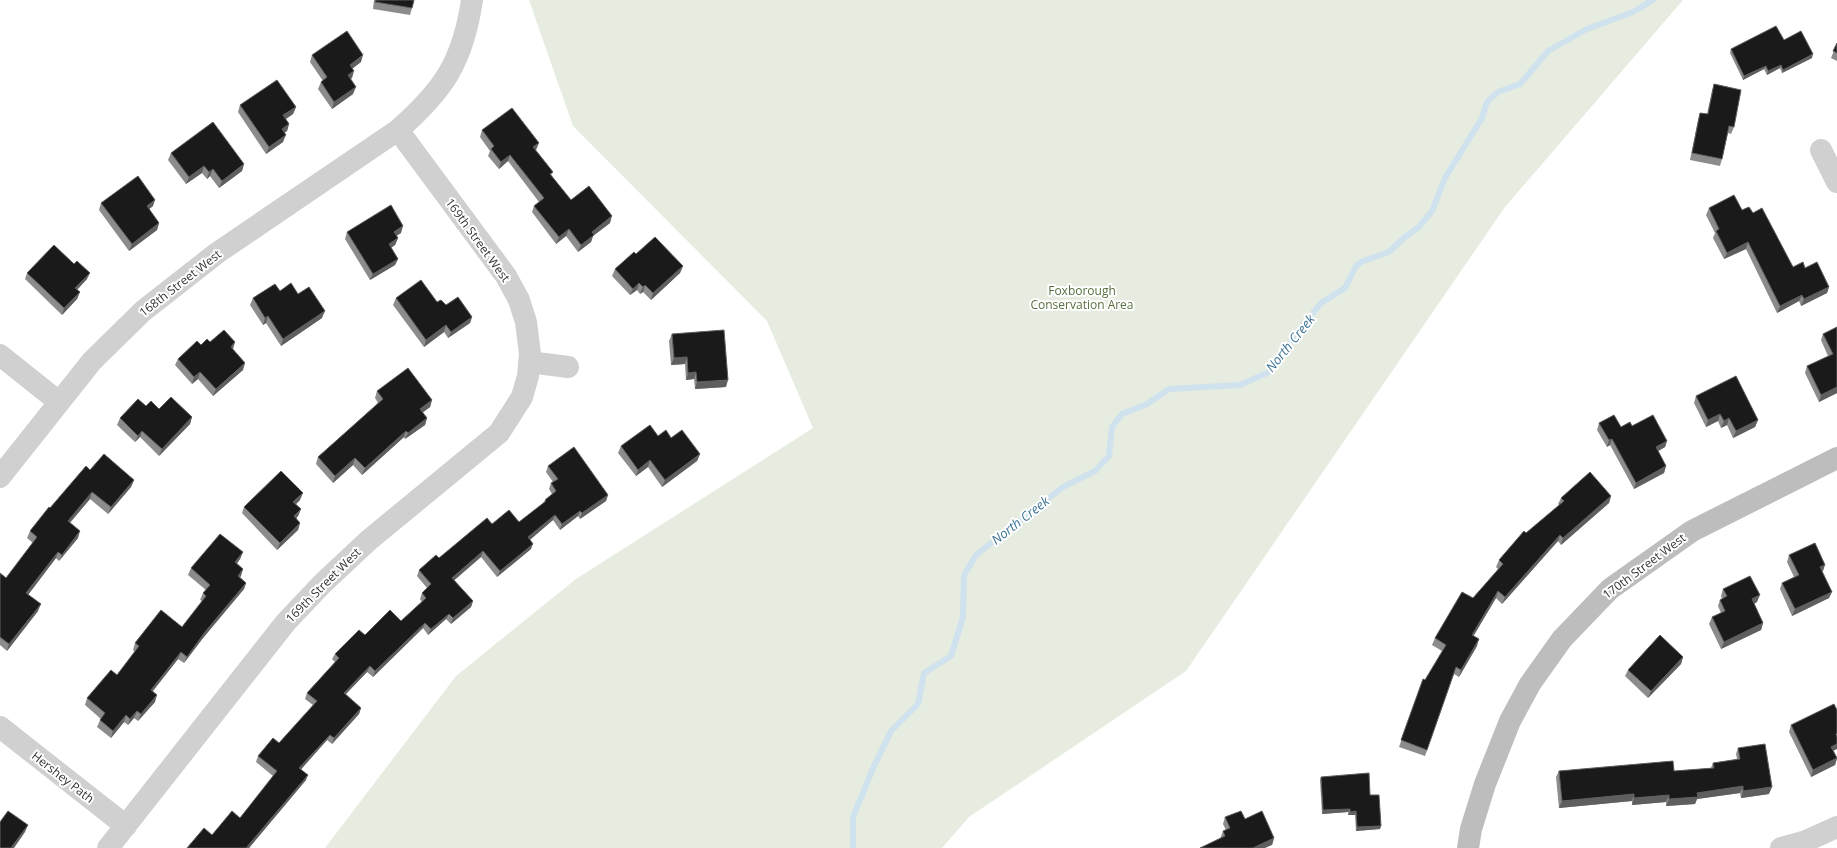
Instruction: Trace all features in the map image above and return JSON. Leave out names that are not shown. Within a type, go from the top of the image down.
[{"type":"street","name":"168th Street West","points":[[0,477],[92,361],[143,311],[178,282],[217,253],[398,130],[421,109],[442,86],[452,68],[466,30],[472,0]]},
{"type":"street","name":"169th Street West","points":[[108,848],[286,622],[323,583],[368,540],[499,433],[522,397],[528,376],[530,354],[526,322],[519,300],[506,276],[398,130]]},
{"type":"street","points":[[1821,150],[1837,182]]},
{"type":"street","points":[[0,355],[59,402]]},
{"type":"street","points":[[529,362],[568,367]]},
{"type":"street","name":"170th Street West","points":[[1468,848],[1471,829],[1485,784],[1510,721],[1530,684],[1562,639],[1610,589],[1692,530],[1837,458]]},
{"type":"street","name":"Hershey Path","points":[[0,727],[126,826]]},
{"type":"street","points":[[1781,848],[1806,841],[1837,827]]},
{"type":"green space","name":"Foxborough Conservation Area","points":[[529,0],[1683,0],[1505,207],[1186,671],[969,817],[942,848],[325,848],[456,676],[576,579],[813,428],[767,321],[573,126]]},
{"type":"building","points":[[376,0],[414,0],[412,8],[375,2]]},
{"type":"building","points":[[1776,26],[1784,40],[1801,31],[1813,54],[1783,70],[1781,65],[1768,71],[1766,66],[1744,76],[1731,49]]},
{"type":"building","points":[[347,31],[363,55],[350,65],[354,71],[348,75],[356,87],[334,102],[321,82],[327,77],[312,55]]},
{"type":"building","points":[[1837,43],[1837,53],[1833,51]]},
{"type":"building","points":[[277,80],[296,107],[283,115],[289,124],[282,129],[286,135],[269,147],[240,105]]},
{"type":"building","points":[[1714,84],[1741,90],[1734,127],[1729,126],[1722,159],[1692,153],[1700,113],[1708,114]]},
{"type":"building","points":[[512,108],[539,143],[533,147],[553,172],[550,174],[571,200],[589,186],[612,216],[592,232],[594,235],[581,245],[569,229],[559,237],[534,206],[544,198],[510,155],[501,162],[491,149],[494,146],[482,130]]},
{"type":"building","points":[[213,122],[244,164],[222,181],[213,169],[209,172],[204,166],[189,177],[171,153]]},
{"type":"building","points":[[138,176],[155,200],[147,206],[159,223],[132,244],[101,203]]},
{"type":"building","points":[[1734,195],[1742,210],[1749,207],[1753,213],[1762,208],[1793,267],[1803,262],[1805,268],[1817,262],[1829,287],[1804,299],[1802,295],[1780,306],[1748,242],[1727,253],[1716,231],[1719,229],[1709,208]]},
{"type":"building","points":[[391,205],[403,226],[394,232],[398,238],[389,244],[398,259],[373,274],[347,232]]},
{"type":"building","points":[[655,237],[683,266],[653,293],[645,285],[643,287],[639,283],[633,289],[615,269],[634,252],[636,254]]},
{"type":"building","points":[[54,245],[74,264],[77,261],[90,273],[75,288],[80,292],[64,308],[27,273]]},
{"type":"building","points":[[421,280],[437,302],[441,300],[446,305],[458,297],[472,317],[451,332],[446,325],[426,340],[396,298]]},
{"type":"building","points":[[291,283],[298,294],[309,287],[325,311],[283,339],[268,316],[265,318],[253,298],[275,284],[280,291]]},
{"type":"building","points":[[1837,327],[1837,387],[1821,395],[1807,366],[1833,354],[1823,334]]},
{"type":"building","points":[[224,330],[235,342],[231,347],[245,363],[216,389],[200,372],[194,377],[178,359],[197,341],[201,345],[207,339],[210,342]]},
{"type":"building","points":[[724,330],[728,380],[697,382],[696,372],[688,373],[687,357],[674,358],[672,334]]},
{"type":"building","points":[[408,368],[432,400],[420,409],[427,418],[408,433],[406,431],[365,468],[355,458],[335,476],[318,457],[383,399],[377,391]]},
{"type":"building","points":[[1736,376],[1758,420],[1736,431],[1729,418],[1724,421],[1720,414],[1708,420],[1696,396]]},
{"type":"building","points":[[171,397],[192,417],[162,449],[142,431],[138,436],[120,418],[138,399],[146,406],[151,401],[159,409]]},
{"type":"building","points":[[1614,415],[1621,427],[1630,422],[1632,426],[1653,415],[1667,441],[1656,447],[1666,466],[1636,483],[1612,439],[1609,440],[1599,423]]},
{"type":"building","points":[[650,425],[658,436],[666,430],[671,438],[682,430],[700,454],[665,480],[650,460],[638,470],[621,446]]},
{"type":"building","points":[[574,447],[608,495],[582,513],[580,511],[562,524],[555,515],[528,537],[533,544],[500,571],[483,551],[452,578],[473,601],[453,618],[449,614],[431,629],[425,623],[375,671],[370,666],[344,693],[361,708],[334,738],[330,735],[299,768],[308,775],[246,848],[187,848],[204,828],[212,835],[232,811],[240,818],[277,771],[258,756],[273,738],[279,743],[317,701],[307,693],[339,658],[335,654],[359,630],[365,635],[390,610],[401,621],[426,598],[422,593],[431,584],[419,570],[436,555],[439,558],[487,518],[492,524],[509,510],[519,522],[546,501],[545,500],[556,491],[551,483],[558,479],[548,466]]},
{"type":"building","points":[[104,454],[134,480],[111,507],[92,492],[68,521],[80,531],[62,555],[58,552],[26,593],[41,604],[9,644],[0,637],[0,573],[6,578],[37,537],[30,531],[49,507],[50,508],[86,466],[90,470]]},
{"type":"building","points":[[281,471],[303,493],[293,502],[301,509],[294,516],[300,523],[280,543],[244,507]]},
{"type":"building","points":[[1590,472],[1611,496],[1563,538],[1560,535],[1505,597],[1498,591],[1472,635],[1479,639],[1461,670],[1456,667],[1427,750],[1401,740],[1423,679],[1425,680],[1446,645],[1435,638],[1462,592],[1473,598],[1503,564],[1499,560],[1524,531],[1526,533],[1564,501],[1561,498]]},
{"type":"building","points":[[220,534],[243,552],[235,562],[243,569],[238,576],[246,583],[205,632],[187,657],[181,652],[151,690],[157,695],[141,714],[137,711],[130,719],[126,715],[113,731],[100,720],[105,713],[87,698],[111,670],[117,675],[139,646],[135,643],[161,610],[182,627],[206,596],[203,593],[210,585],[191,568]]},
{"type":"building","points":[[1815,543],[1825,565],[1820,567],[1832,592],[1795,609],[1782,583],[1799,575],[1789,555]]},
{"type":"building","points":[[1750,576],[1760,595],[1752,599],[1763,623],[1724,642],[1712,617],[1725,611],[1720,600],[1727,596],[1723,589]]},
{"type":"building","points":[[1660,635],[1683,657],[1651,691],[1628,670]]},
{"type":"building","points":[[1834,704],[1837,710],[1837,744],[1831,747],[1837,758],[1813,770],[1791,725]]},
{"type":"building","points":[[1765,744],[1772,787],[1743,791],[1743,786],[1697,793],[1698,797],[1669,799],[1669,795],[1634,798],[1634,794],[1562,801],[1559,771],[1673,761],[1674,771],[1714,768],[1713,763],[1740,759],[1738,748]]},
{"type":"building","points":[[1369,773],[1370,795],[1379,795],[1381,826],[1357,827],[1356,811],[1350,812],[1350,809],[1323,810],[1321,777]]},
{"type":"building","points":[[8,811],[28,825],[11,848],[0,848],[0,822]]},
{"type":"building","points":[[1241,811],[1245,819],[1262,811],[1274,838],[1253,848],[1200,848],[1225,836],[1223,831],[1230,828],[1225,817]]},
{"type":"waterway","name":"North Creek","points":[[853,848],[853,817],[874,766],[891,731],[918,704],[924,673],[951,656],[963,617],[964,575],[976,555],[1063,487],[1095,471],[1109,456],[1112,427],[1122,414],[1147,404],[1169,389],[1240,385],[1269,372],[1321,303],[1345,288],[1356,266],[1363,261],[1389,252],[1405,237],[1419,227],[1432,211],[1445,178],[1482,118],[1487,102],[1498,92],[1520,84],[1548,51],[1587,29],[1633,12],[1653,0]]}]
